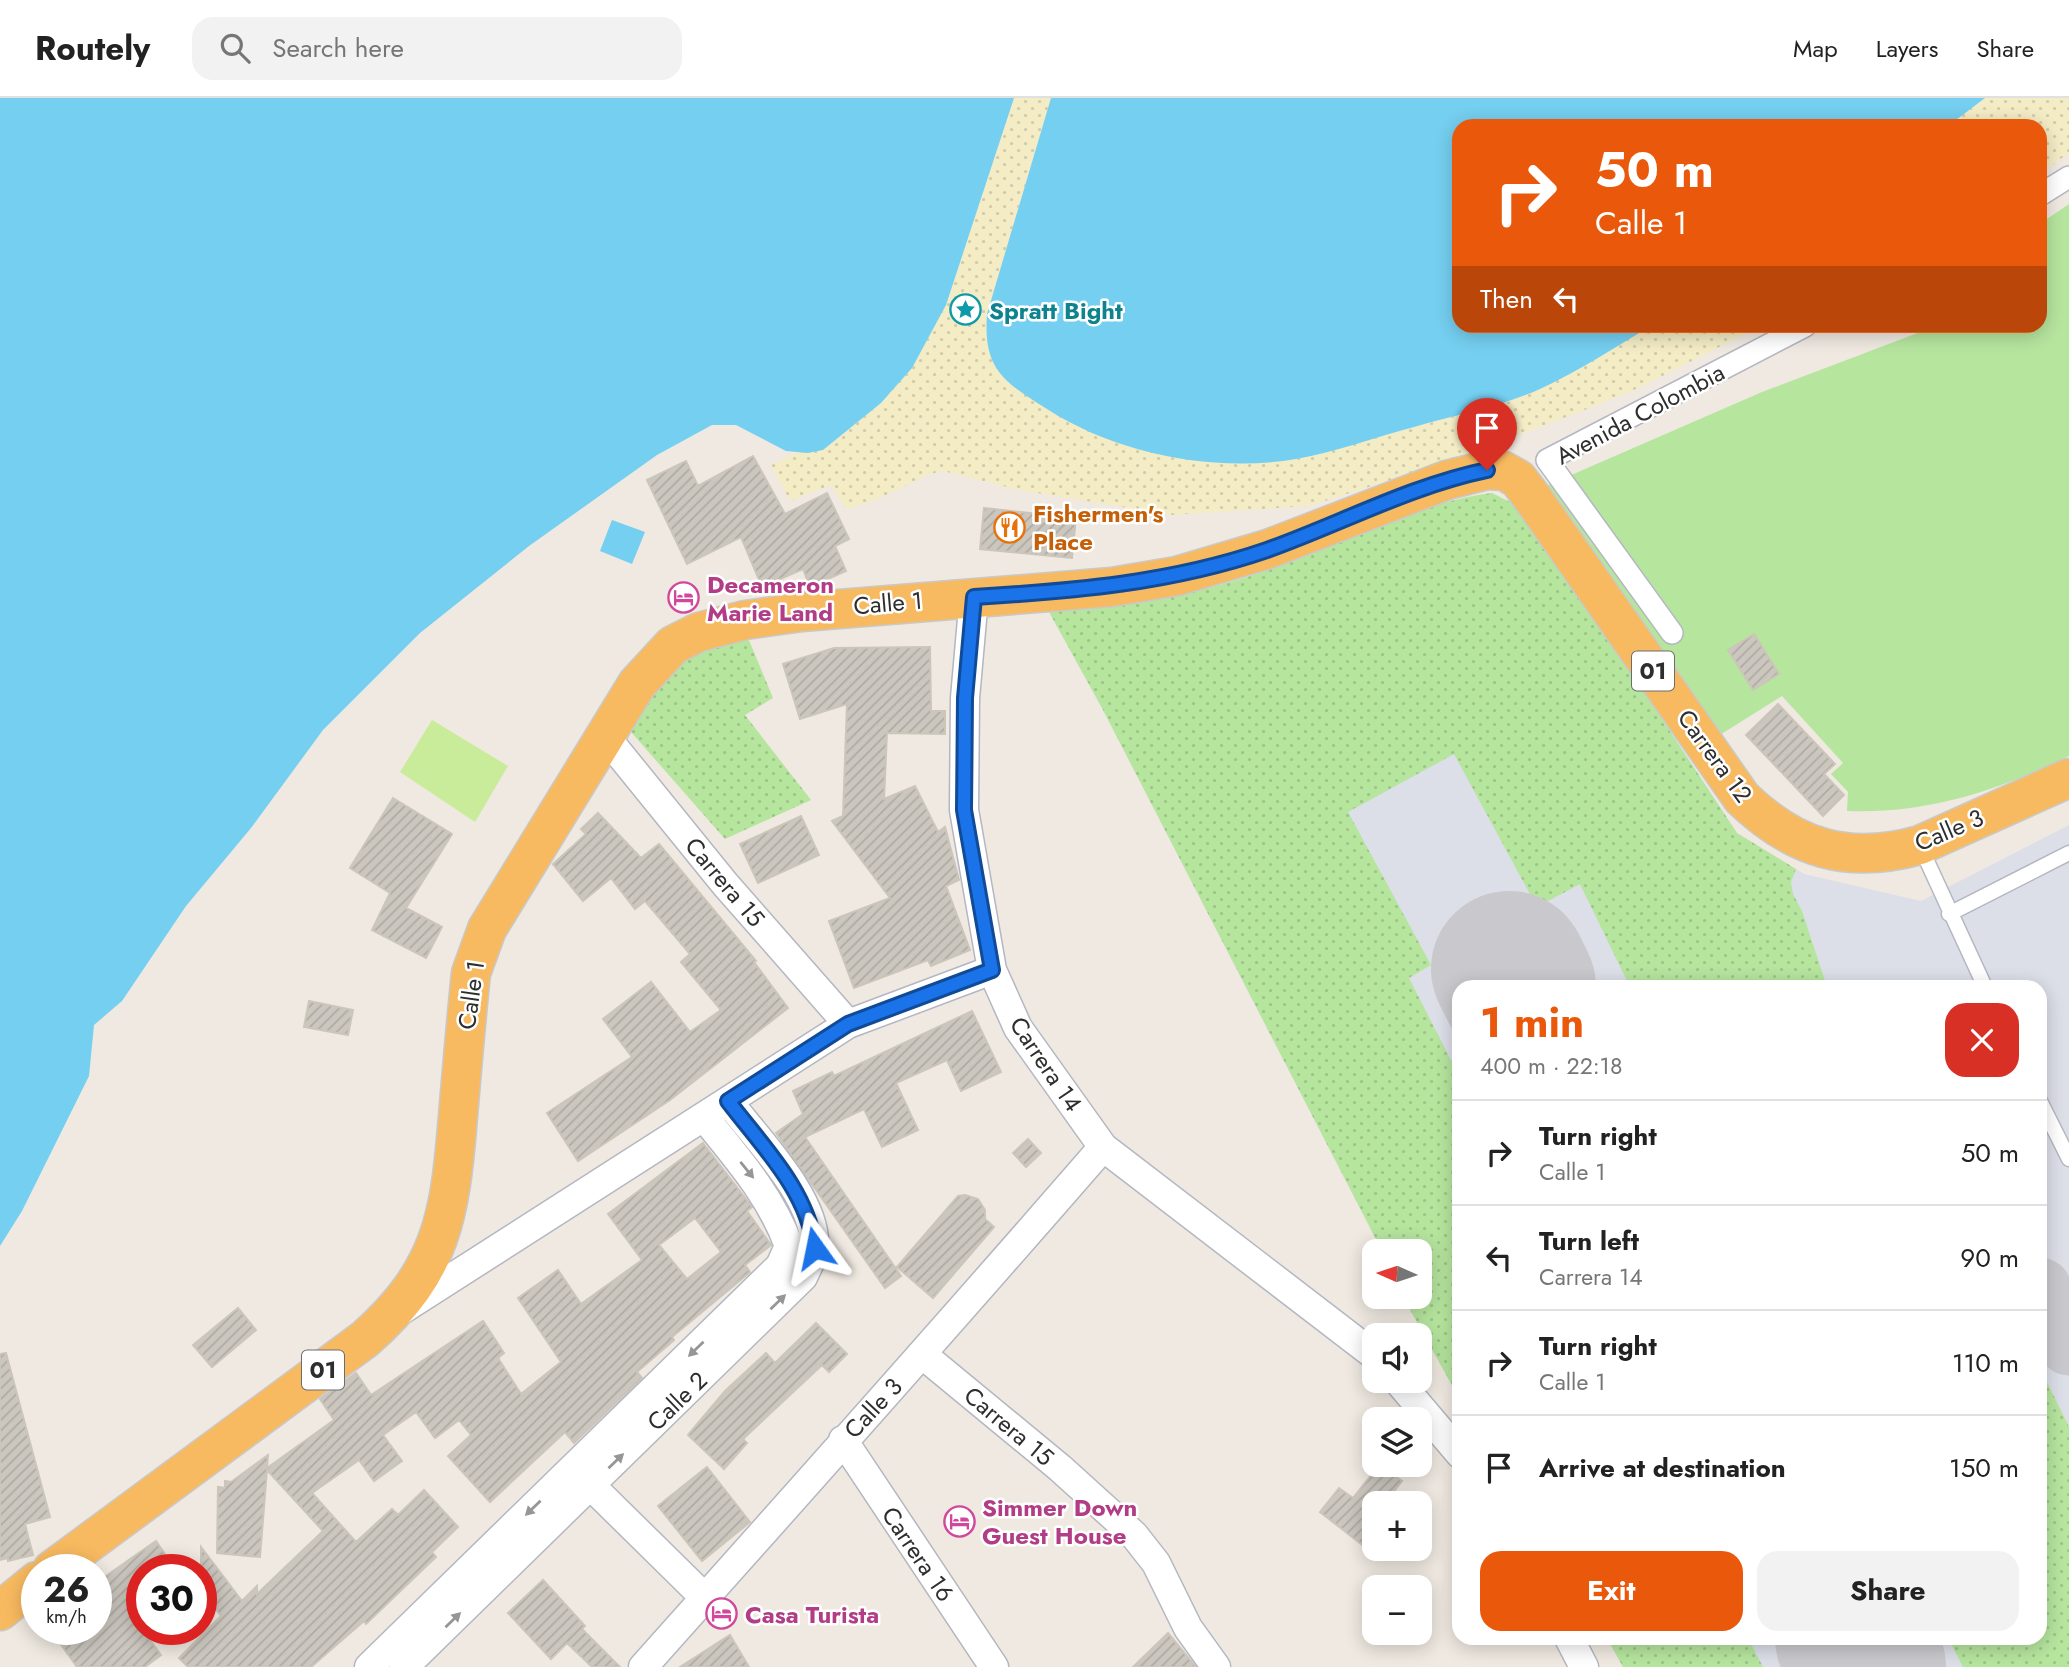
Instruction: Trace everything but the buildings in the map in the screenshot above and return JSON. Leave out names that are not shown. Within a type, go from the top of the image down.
[{"type":"highway","name":"Calle 1","points":[[388,1318],[419,1280],[446,1218],[452,1192],[471,973],[477,952],[487,929],[637,684],[673,645],[699,632],[780,614],[1112,587],[1177,576],[1268,549],[1447,480],[1487,470],[1504,471]]},
{"type":"highway","name":"Carrera 12","points":[[1504,471],[1518,479],[1531,496],[1742,798],[1765,820],[1790,836],[1823,849]]},
{"type":"highway","name":"Calle 3","points":[[1823,849],[1867,854],[1920,845],[2069,778]]},
{"type":"highway","name":"01","points":[[73,1554],[388,1318]]},
{"type":"highway","points":[[0,1611],[21,1594]]},
{"type":"street","points":[[2047,191],[2069,177]]},
{"type":"street","name":"Avenida Colombia","points":[[1672,633],[1546,460],[1791,333]]},
{"type":"street","name":"Carrera 14","points":[[974,597],[965,698],[964,810],[992,970],[1018,1028],[1103,1147],[1362,1346]]},
{"type":"street","name":"Carrera 15","points":[[605,736],[725,884],[848,1024]]},
{"type":"street","points":[[388,1318],[430,1295],[848,1024],[992,970]]},
{"type":"street","points":[[704,1117],[755,1180],[781,1223],[802,1247],[811,1221],[797,1192],[728,1101]]},
{"type":"street","name":"Calle 3","points":[[643,1667],[843,1440],[923,1354],[1103,1147]]},
{"type":"street","name":"Calle 2","points":[[404,1667],[780,1266],[802,1247]]},
{"type":"street","name":"Carrera 15","points":[[923,1354],[1134,1535],[1156,1563],[1188,1628],[1216,1667]]},
{"type":"street","points":[[1408,1393],[1452,1445]]},
{"type":"street","name":"Carrera 16","points":[[843,1440],[994,1667]]},
{"type":"street","points":[[582,1477],[705,1598]]},
{"type":"street","name":"Calle 2","points":[[369,1667],[582,1477]]},
{"type":"street","points":[[1573,1645],[1584,1667]]},
{"type":"lane","points":[[1920,845],[1949,914],[1982,980]]},
{"type":"lane","points":[[1949,914],[2069,853]]},
{"type":"lane","points":[[2047,1115],[2069,1159]]},
{"type":"shaded area","points":[[1492,493],[1620,654],[1737,833],[1804,874],[1921,901],[2069,825],[2069,1667],[1623,1667],[1611,1645],[2047,1645],[2047,980],[1452,980],[1452,1385],[1432,1349],[1432,1323],[1417,1323],[1410,1309],[1432,1309],[1432,1239],[1376,1239],[1102,708],[1048,610],[1085,610],[1176,597],[1277,567],[1451,500]]},
{"type":"green space","points":[[2069,204],[2069,756],[2015,780],[1961,798],[1905,809],[1847,811],[1848,792],[1831,774],[1843,763],[1782,696],[1715,738],[1546,486],[1762,392],[1918,333],[2047,333],[2047,219]]},
{"type":"green space","points":[[1492,493],[1512,503],[1544,540],[1737,833],[1796,869],[1791,882],[1793,894],[1802,911],[1825,980],[1627,980],[1580,884],[1537,907],[1454,754],[1348,812],[1431,965],[1409,978],[1452,1062],[1452,1385],[1432,1349],[1432,1323],[1417,1323],[1410,1309],[1432,1309],[1432,1239],[1376,1239],[1102,708],[1048,610],[1135,603],[1221,585],[1303,557],[1437,505]]},
{"type":"green space","points":[[746,633],[773,698],[745,715],[811,800],[725,839],[624,724],[679,658]]},
{"type":"green space","points":[[432,720],[508,766],[475,822],[400,772]]},
{"type":"green space","points":[[2047,1382],[2069,1427],[2069,1667],[1963,1667],[1952,1645],[2047,1645]]},
{"type":"green space","points":[[1611,1645],[1752,1645],[1763,1667],[1623,1667]]},
{"type":"sand","name":"Spratt Bight","points":[[1014,98],[1051,98],[987,314],[1062,419],[1115,441],[1171,457],[1224,463],[1295,459],[1508,402],[1542,388],[1639,333],[1746,333],[1641,387],[1572,415],[1435,466],[1309,506],[1172,515],[1019,490],[943,471],[930,474],[878,499],[846,509],[831,485],[790,501],[771,465],[796,453],[823,450],[881,403],[912,368],[946,305]]},
{"type":"sand","points":[[1985,98],[2069,98],[2069,153],[2047,169],[2047,119],[1957,119]]},
{"type":"water","points":[[0,98],[1014,98],[946,305],[912,368],[881,403],[823,450],[808,453],[786,451],[736,425],[712,425],[657,455],[529,546],[420,633],[323,730],[251,828],[186,906],[122,1001],[94,1025],[89,1076],[22,1211],[0,1246]]},
{"type":"water","points":[[1051,98],[1985,98],[1957,119],[1452,119],[1452,333],[1639,333],[1569,375],[1509,401],[1311,456],[1265,463],[1200,461],[1135,448],[1074,425],[1018,390],[999,372],[988,348],[987,314]]},
{"type":"water","points":[[612,520],[645,532],[632,564],[600,551]]},
{"type":"taxiway","points":[[2047,1302],[2069,1344]]},
{"type":"runway","points":[[1509,969],[1514,980]]},
{"type":"runway","points":[[1857,1645],[1868,1667]]},
{"type":"place","name":"Spratt Bight","points":[[966,310]]},
{"type":"place","name":"Fishermen's Place","points":[[1010,527]]},
{"type":"place","name":"Decameron Marie Land","points":[[684,598]]},
{"type":"place","name":"Simmer Down Guest House","points":[[959,1521]]},
{"type":"place","name":"Casa Turista","points":[[722,1614]]},
{"type":"route","points":[[815,1248],[811,1221],[797,1192],[728,1101],[848,1024],[992,970],[964,810],[965,698],[974,597],[1112,587],[1177,576],[1268,549],[1447,480],[1487,470]]}]
